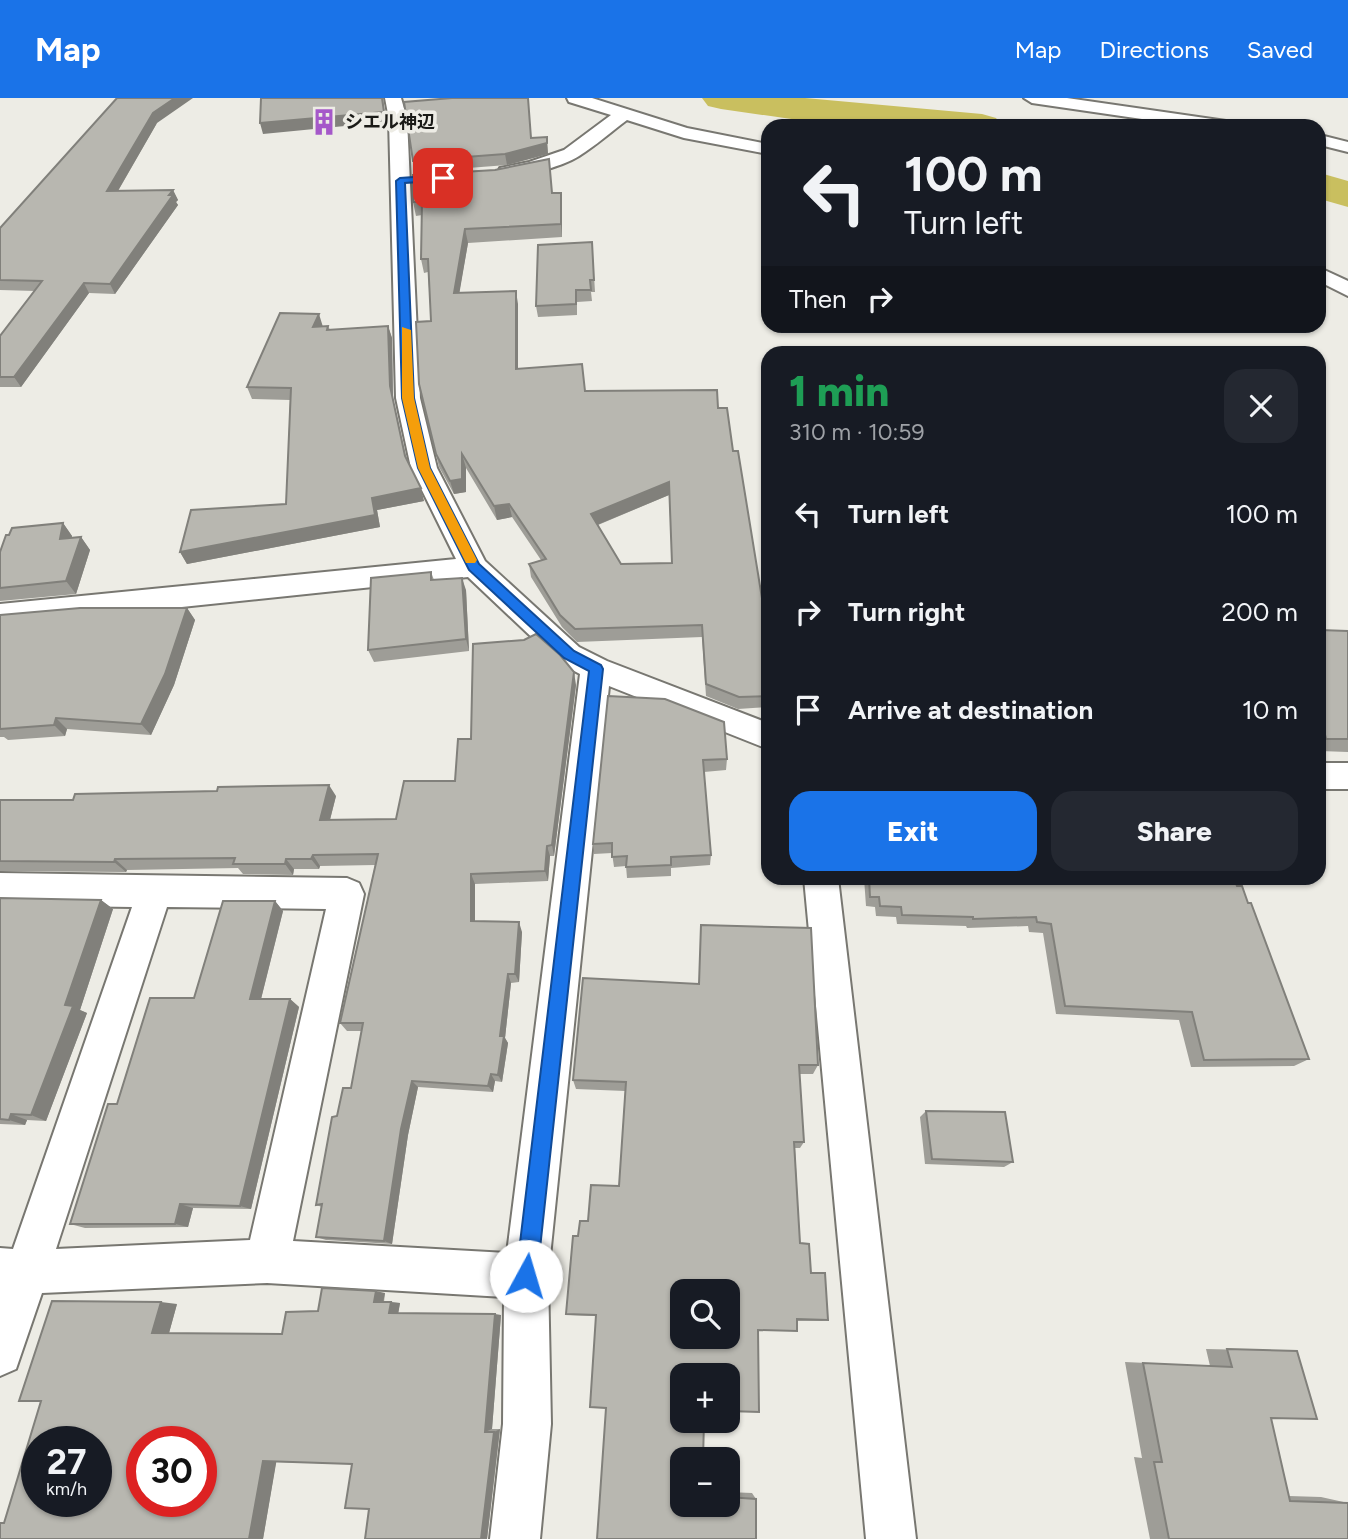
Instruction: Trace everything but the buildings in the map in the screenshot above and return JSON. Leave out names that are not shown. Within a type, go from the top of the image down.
[{"type":"street","points":[[575,98],[684,132],[761,148]]},
{"type":"street","points":[[1031,98],[1177,119]]},
{"type":"street","points":[[399,103],[412,180],[408,398],[424,468],[474,567],[569,655],[596,669],[761,733]]},
{"type":"street","points":[[487,176],[533,167],[570,154],[624,114]]},
{"type":"street","points":[[1326,142],[1348,147]]},
{"type":"street","points":[[1326,277],[1348,290]]},
{"type":"street","points":[[0,615],[474,567]]},
{"type":"street","points":[[515,1539],[527,1424],[526,1276],[596,669]]},
{"type":"street","points":[[1326,776],[1348,776]]},
{"type":"street","points":[[822,885],[891,1539]]},
{"type":"street","points":[[0,889],[347,894],[267,1261]]},
{"type":"street","points":[[0,1353],[14,1271],[154,893]]},
{"type":"street","points":[[14,1271],[267,1261],[526,1276]]},
{"type":"waterway","points":[[721,98],[836,114],[897,119]]},
{"type":"waterway","points":[[1326,188],[1348,194]]},
{"type":"slow traffic","points":[[406,330],[408,398],[424,468],[470,560]]},
{"type":"place","name":"シエル神辺","points":[[324,122]]},
{"type":"route","points":[[443,178],[400,181],[408,398],[424,468],[474,567],[569,655],[596,669],[526,1276]]}]
